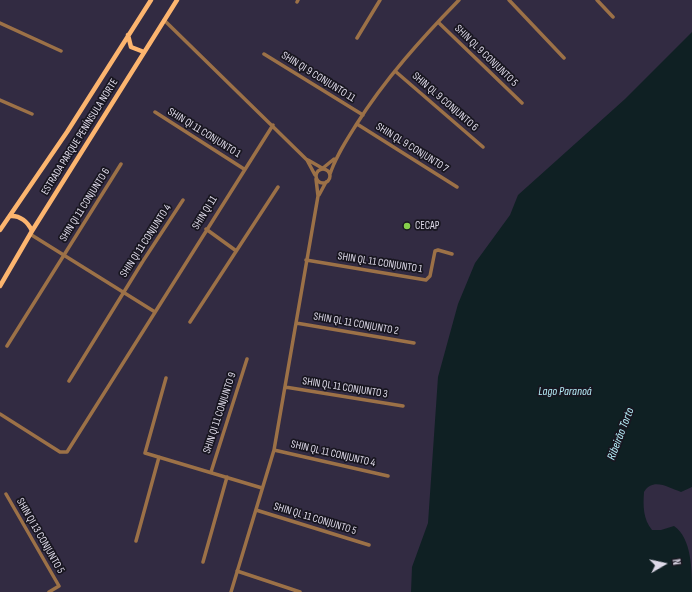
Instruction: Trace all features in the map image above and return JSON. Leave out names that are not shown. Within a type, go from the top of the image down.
[{"type":"main road","name":"ESTRADA PARQUE PENÍNSULA NORTE","points":[[0,230],[67,132],[151,0]]},
{"type":"main road","name":"ESTRADA PARQUE PENÍNSULA NORTE","points":[[0,286],[31,232],[177,0]]},
{"type":"main road","points":[[128,35],[131,47],[144,52]]},
{"type":"main road","points":[[10,216],[18,216],[23,219],[31,232]]},
{"type":"street","points":[[357,38],[380,0]]},
{"type":"street","points":[[318,196],[330,177],[335,158],[377,93],[438,22],[459,0]]},
{"type":"street","points":[[509,0],[564,58]]},
{"type":"street","points":[[597,0],[613,17]]},
{"type":"street","points":[[164,20],[273,125],[307,160],[321,183],[326,182]]},
{"type":"street","name":"SHIN QL 9 CONJUNTO 5","points":[[438,22],[522,102]]},
{"type":"street","points":[[0,23],[61,51]]},
{"type":"street","name":"SHIN QI 9 CONJUNTO 11","points":[[264,54],[362,115]]},
{"type":"street","name":"SHIN QL 9 CONJUNTO 6","points":[[395,71],[483,147]]},
{"type":"street","points":[[0,100],[32,114]]},
{"type":"street","name":"SHIN QI 11 CONJUNTO 1","points":[[155,112],[244,169]]},
{"type":"street","name":"SHIN QL 9 CONJUNTO 7","points":[[357,124],[457,187]]},
{"type":"street","name":"SHIN QI 11","points":[[0,414],[60,452],[64,453],[68,450],[273,125]]},
{"type":"street","points":[[231,592],[274,450],[318,196],[316,177],[319,169],[335,158]]},
{"type":"street","points":[[307,160],[328,170],[330,174]]},
{"type":"street","name":"SHIN QI 11 CONJUNTO 6","points":[[7,346],[122,164]]},
{"type":"street","points":[[190,322],[235,250],[278,187]]},
{"type":"street","name":"SHIN QI 11 CONJUNTO 4","points":[[69,381],[183,200]]},
{"type":"street","points":[[206,229],[235,250]]},
{"type":"street","points":[[31,232],[64,256],[155,312]]},
{"type":"street","name":"SHIN QL 11 CONJUNTO 1","points":[[306,260],[426,280],[430,276],[435,251],[438,250],[452,254]]},
{"type":"street","name":"SHIN QL 11 CONJUNTO 2","points":[[296,323],[414,343]]},
{"type":"street","name":"SHIN QI 11 CONJUNTO 9","points":[[211,472],[247,359]]},
{"type":"street","points":[[166,378],[146,453],[262,488]]},
{"type":"street","name":"SHIN QL 11 CONJUNTO 3","points":[[285,387],[403,406]]},
{"type":"street","name":"SHIN QL 11 CONJUNTO 4","points":[[274,450],[388,476]]},
{"type":"street","points":[[136,541],[159,457]]},
{"type":"street","points":[[203,562],[227,477]]},
{"type":"street","name":"SHIN QI 13 CONJUNTO 5","points":[[6,494],[59,586],[49,592]]},
{"type":"street","name":"SHIN QL 11 CONJUNTO 5","points":[[256,510],[369,545]]},
{"type":"street","points":[[237,572],[300,592]]},
{"type":"water","name":"Lago Paranoá","points":[[692,32],[692,487],[681,492],[666,486],[656,484],[652,485],[644,492],[644,512],[652,530],[661,530],[674,526],[680,531],[688,547],[690,556],[692,592],[411,592],[412,567],[428,523],[438,377],[458,304],[475,263],[510,215],[518,195],[625,99]]},
{"type":"place","name":"CECAP","points":[[407,226]]},
{"type":"water label","name":"Ribeirão Torto","points":[[621,434]]}]
